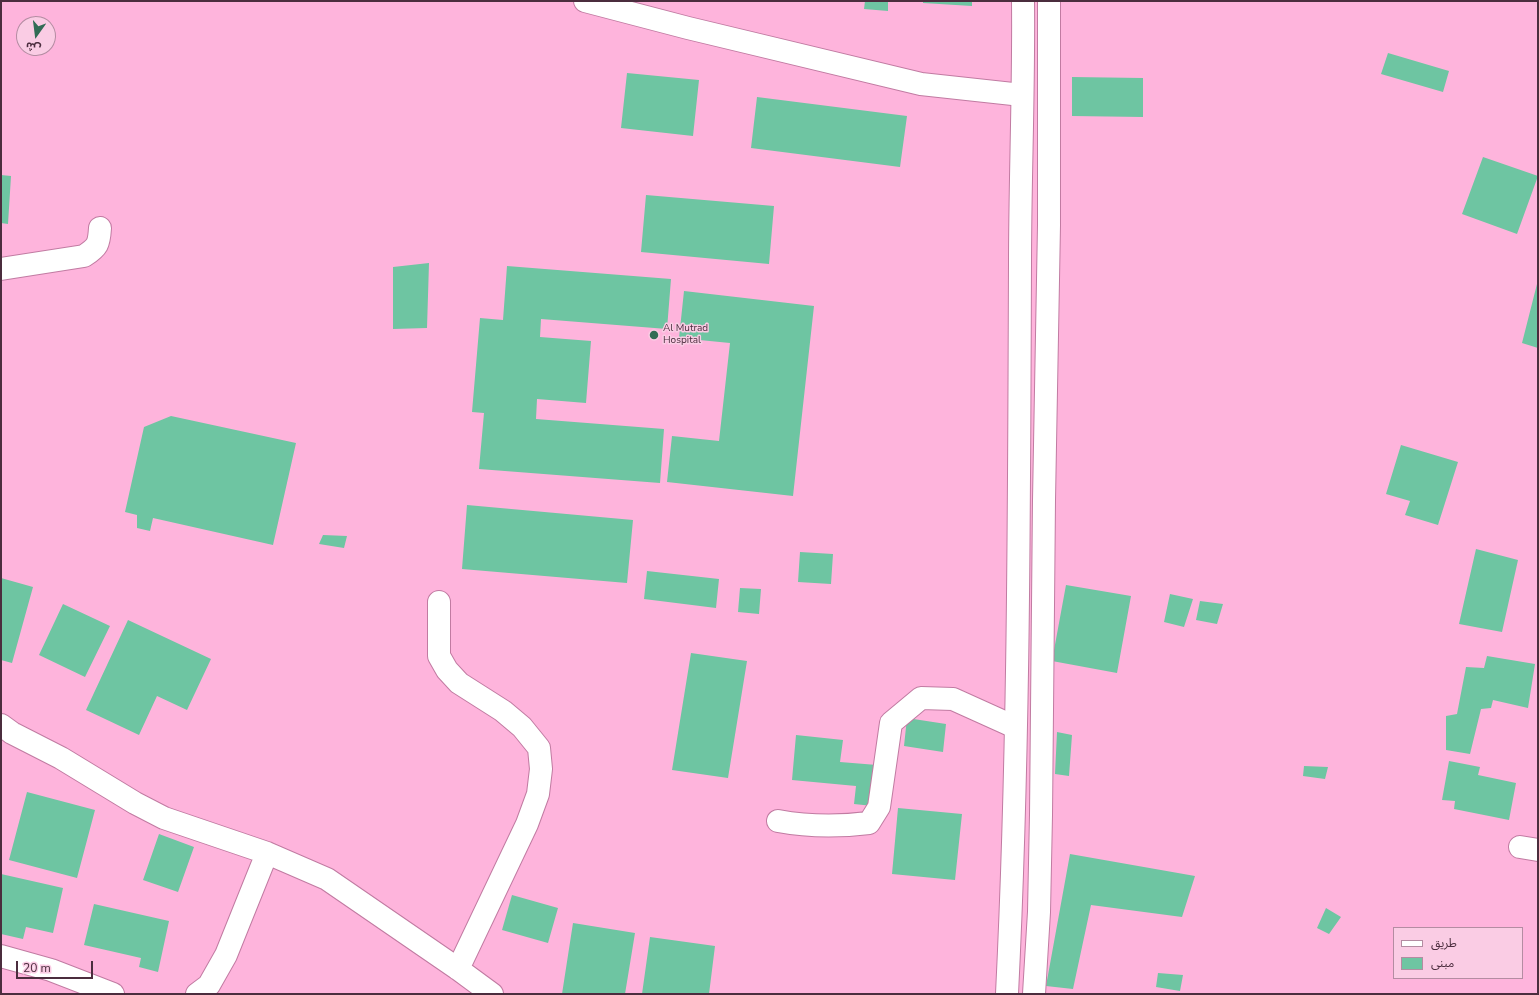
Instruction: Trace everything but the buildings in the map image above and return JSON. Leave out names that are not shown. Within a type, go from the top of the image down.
[{"type":"street","points":[[585,1],[688,28],[921,84],[1022,95]]},
{"type":"street","points":[[1007,994],[1011,911],[1019,501],[1023,1]]},
{"type":"street","points":[[1034,994],[1039,912],[1041,822],[1049,225],[1049,1]]},
{"type":"street","points":[[1,269],[84,256],[94,250],[99,243],[100,228]]},
{"type":"street","points":[[1020,386],[1046,386]]},
{"type":"street","points":[[439,602],[439,656],[447,670],[460,683],[503,711],[522,727],[539,748],[541,769],[538,794],[527,824],[458,969]]},
{"type":"street","points":[[778,821],[802,826],[842,826],[869,823],[879,807],[891,723],[921,698],[953,699],[1015,727]]},
{"type":"street","points":[[1,725],[12,733],[61,758],[135,803],[164,818],[267,853],[327,879],[492,994]]},
{"type":"street","points":[[197,994],[209,985],[226,955],[267,853]]},
{"type":"street","points":[[1,956],[51,970],[113,994]]},
{"type":"place","name":"Al Mutrad Hospital","points":[[654,335]]}]
